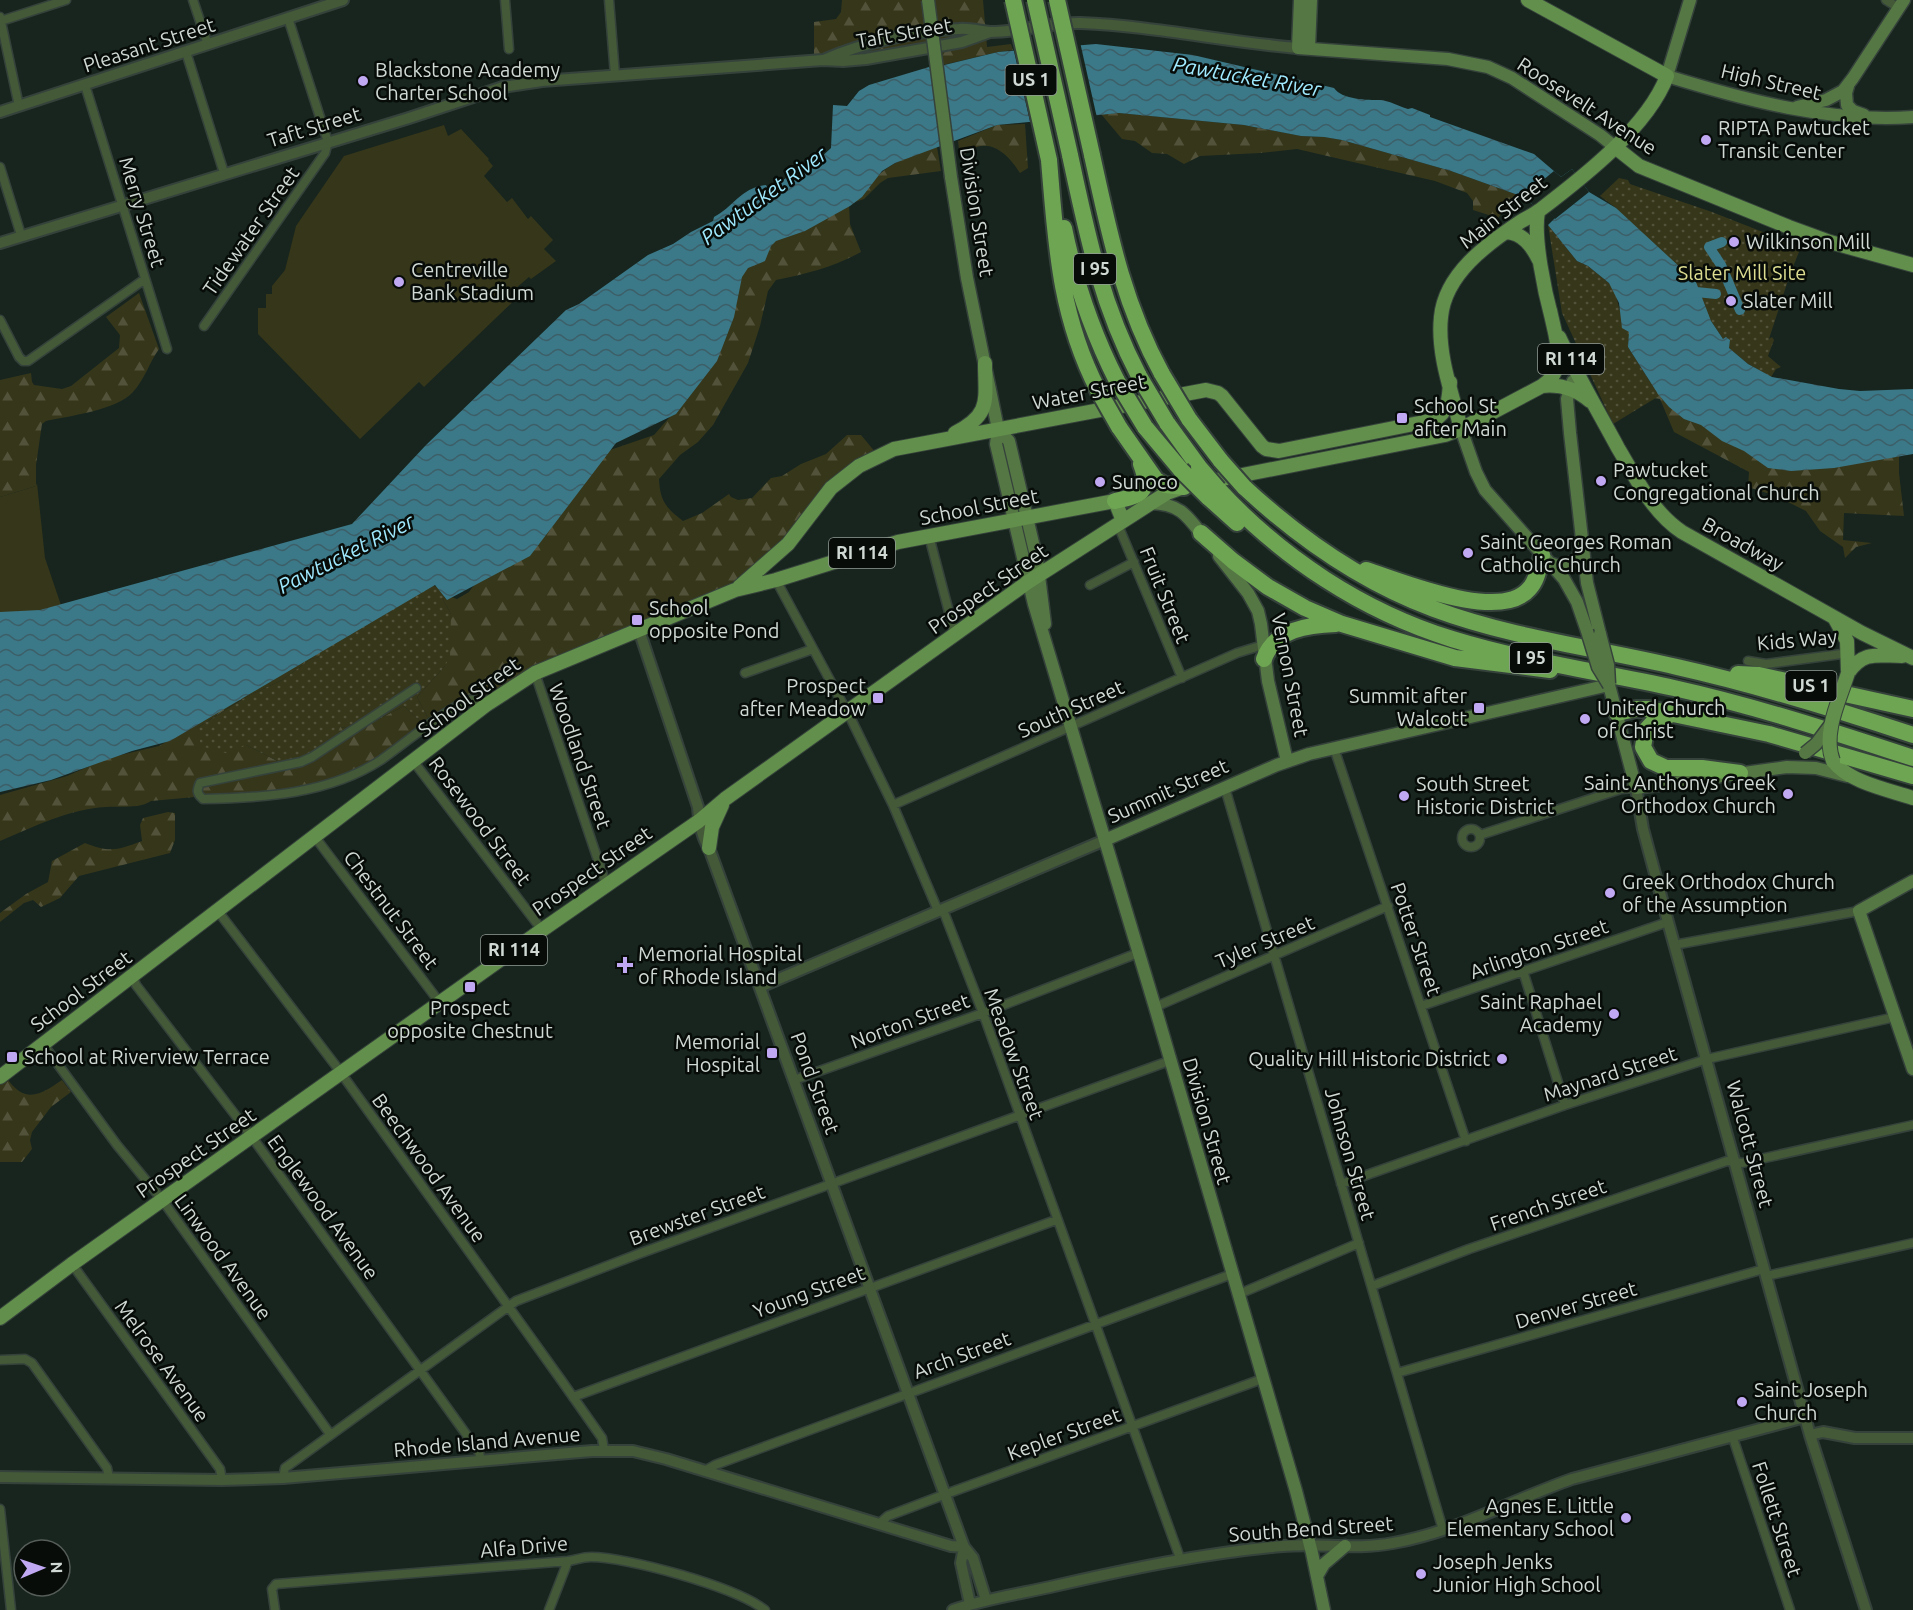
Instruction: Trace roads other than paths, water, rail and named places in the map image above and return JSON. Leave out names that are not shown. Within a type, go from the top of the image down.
[{"type":"highway","name":"US 1","points":[[1013,0],[1077,284],[1094,332],[1117,381],[1145,427],[1180,470],[1213,493]]},
{"type":"highway","name":"I 95","points":[[1035,0],[1088,242],[1100,285],[1115,326],[1139,376],[1167,423],[1199,467],[1213,493],[1275,543],[1341,590],[1420,628],[1470,644],[1724,700],[1825,728],[1913,758]]},
{"type":"highway","name":"I 95","points":[[1057,0],[1114,252],[1125,292],[1139,327],[1162,374],[1190,419],[1221,461],[1244,487],[1283,522],[1335,560],[1401,596],[1467,620],[1708,674],[1810,701],[1913,735]]},
{"type":"highway","points":[[1049,160],[1056,245],[1064,298],[1078,346],[1098,390],[1137,454],[1160,483],[1184,487]]},
{"type":"highway","points":[[1115,501],[1137,496],[1144,488],[1145,478],[1137,454]]},
{"type":"highway","points":[[1201,533],[1268,587],[1299,605],[1342,624],[1462,659],[1545,671],[1573,666]]},
{"type":"highway","points":[[1335,560],[1435,593],[1473,600],[1502,601],[1517,598],[1529,589],[1546,558]]},
{"type":"highway","points":[[1264,652],[1289,632],[1310,625],[1342,624]]},
{"type":"highway","name":"US 1","points":[[1708,674],[1759,675],[1913,709]]},
{"type":"highway","points":[[1617,713],[1642,709],[1674,714],[1776,736],[1913,776]]},
{"type":"highway","points":[[1674,714],[1654,720],[1646,730],[1643,747],[1651,760],[1666,768],[1702,768],[1740,773]]},
{"type":"main road","name":"Division Street","points":[[928,0],[951,177],[967,278],[998,429],[1009,441],[1020,519],[1047,646],[1239,1294],[1310,1545],[1324,1610]]},
{"type":"main road","points":[[1300,0],[1303,48]]},
{"type":"main road","points":[[1303,48],[1311,0]]},
{"type":"main road","points":[[1528,0],[1667,76]]},
{"type":"main road","name":"Main Street","points":[[1587,631],[1574,594],[1564,579],[1485,490],[1476,472],[1461,429],[1450,382],[1440,335],[1441,316],[1452,283],[1462,269],[1506,232],[1538,212],[1615,147],[1657,98],[1667,76],[1690,0]]},
{"type":"main road","points":[[1787,106],[1805,106],[1826,100],[1848,86],[1902,4]]},
{"type":"main road","name":"Roosevelt Avenue","points":[[1303,48],[1448,59],[1488,67],[1512,78],[1600,135],[1639,166],[1830,242],[1913,265]]},
{"type":"main road","name":"High Street","points":[[1667,76],[1822,115],[1913,117]]},
{"type":"main road","name":"High Street","points":[[1848,86],[1847,105],[1853,111],[1868,117]]},
{"type":"main road","name":"Broadway","points":[[1538,212],[1537,229],[1542,268],[1557,333],[1595,407],[1640,486],[1665,520],[1682,532],[1834,617],[1910,657]]},
{"type":"main road","points":[[1506,232],[1516,233],[1522,237],[1534,252],[1542,268]]},
{"type":"main road","points":[[1461,429],[1542,387],[1556,374],[1558,363],[1550,310]]},
{"type":"main road","points":[[944,439],[976,421],[982,412],[985,401],[985,363]]},
{"type":"main road","name":"Walcott Street","points":[[1574,366],[1574,381],[1567,399],[1588,592],[1608,665],[1605,687]]},
{"type":"main road","name":"Water Street","points":[[735,590],[788,544],[831,488],[847,474],[882,454],[908,446],[1206,390],[1222,396],[1262,446],[1272,451],[1279,451],[1434,420],[1443,414],[1447,407],[1450,382]]},
{"type":"main road","points":[[1542,387],[1555,386],[1570,389],[1582,395],[1595,407]]},
{"type":"main road","points":[[1569,417],[1570,411],[1577,406],[1586,404],[1595,407]]},
{"type":"main road","name":"RI 114","points":[[1151,503],[1167,493],[1184,487],[1445,435],[1461,429]]},
{"type":"main road","points":[[1115,501],[1121,523]]},
{"type":"main road","name":"School Street","points":[[0,1077],[486,705],[535,673],[735,590],[776,580],[898,542],[1115,501]]},
{"type":"main road","name":"Prospect Street","points":[[0,1318],[72,1264],[699,820],[725,799],[1034,579],[1151,503]]},
{"type":"main road","name":"Vernon Street","points":[[1151,503],[1177,507],[1188,516],[1251,598],[1260,617],[1264,652],[1287,761]]},
{"type":"main road","points":[[1546,558],[1561,566],[1571,564],[1578,556],[1582,546]]},
{"type":"main road","points":[[1834,617],[1845,635],[1849,652],[1848,673],[1833,720],[1830,743],[1833,761],[1851,777]]},
{"type":"main road","name":"Walcott Street","points":[[1587,631],[1605,687],[1617,713],[1636,788]]},
{"type":"main road","points":[[1848,673],[1856,663],[1866,657],[1879,655],[1910,657]]},
{"type":"main road","name":"Summit Street","points":[[1105,840],[1287,761],[1334,748],[1605,687]]},
{"type":"main road","points":[[1772,768],[1805,753],[1821,738],[1833,720]]},
{"type":"main road","points":[[1636,788],[1772,768],[1807,767],[1851,777],[1913,798]]},
{"type":"main road","points":[[710,848],[712,827],[725,799]]},
{"type":"main road","points":[[1913,882],[1859,911],[1913,1069]]},
{"type":"main road","points":[[1317,1576],[1324,1564],[1345,1546]]},
{"type":"street","points":[[19,106],[0,19],[66,0]]},
{"type":"street","points":[[194,0],[208,45]]},
{"type":"street","name":"Pleasant Street","points":[[0,112],[343,0]]},
{"type":"street","points":[[505,0],[509,48]]},
{"type":"street","points":[[609,0],[615,75]]},
{"type":"street","points":[[1886,0],[1902,4]]},
{"type":"street","points":[[288,18],[328,142]]},
{"type":"street","name":"Taft Street","points":[[823,60],[845,51],[944,30],[970,29],[990,32],[1064,24],[1091,24],[1303,48]]},
{"type":"street","points":[[944,30],[946,45]]},
{"type":"street","name":"Taft Street","points":[[0,243],[503,87],[542,81],[615,75],[866,59],[946,45],[990,32]]},
{"type":"street","points":[[186,52],[225,173]]},
{"type":"street","name":"Merry Street","points":[[85,85],[167,349]]},
{"type":"street","name":"Tidewater Street","points":[[204,326],[322,161],[328,142]]},
{"type":"street","points":[[0,167],[21,235]]},
{"type":"street","points":[[0,320],[23,361],[33,358],[145,279]]},
{"type":"street","name":"Fruit Street","points":[[1121,523],[1134,562],[1182,678]]},
{"type":"street","points":[[929,536],[955,635]]},
{"type":"street","points":[[1090,585],[1134,562]]},
{"type":"street","name":"Meadow Street","points":[[776,580],[848,713],[893,805],[936,906],[945,915],[983,1013],[1180,1558]]},
{"type":"street","name":"Pond Street","points":[[639,630],[698,807],[704,841],[710,848],[964,1547],[973,1558],[986,1600]]},
{"type":"street","points":[[746,673],[813,649]]},
{"type":"street","name":"South Street","points":[[893,805],[1237,653],[1264,652]]},
{"type":"street","name":"Kids Way","points":[[1748,661],[1766,664],[1849,652]]},
{"type":"street","name":"Woodland Street","points":[[535,673],[606,884]]},
{"type":"street","points":[[416,688],[312,757],[301,762],[200,783],[197,790],[198,795],[203,799],[280,795],[317,787],[372,765],[436,718],[463,703],[470,700],[486,705]]},
{"type":"street","name":"Potter Street","points":[[1334,748],[1466,1141]]},
{"type":"street","name":"Rosewood Street","points":[[414,762],[542,930]]},
{"type":"street","name":"Johnson Street","points":[[1225,788],[1443,1530]]},
{"type":"street","points":[[1480,835],[1621,789],[1636,788]]},
{"type":"street","name":"Walcott Street","points":[[1636,788],[1641,822],[1805,1418],[1866,1610]]},
{"type":"street","name":"Chestnut Street","points":[[315,837],[440,1003]]},
{"type":"street","name":"Summit Street","points":[[760,987],[1105,840]]},
{"type":"street","name":"Tyler Street","points":[[1155,1007],[1388,906]]},
{"type":"street","name":"Beechwood Avenue","points":[[217,910],[341,1073],[508,1306],[602,1438],[604,1450]]},
{"type":"street","points":[[1674,945],[1859,911]]},
{"type":"street","name":"Arlington Street","points":[[1421,1006],[1668,922]]},
{"type":"street","name":"Norton Street","points":[[794,1080],[983,1013],[1138,953]]},
{"type":"street","points":[[1523,971],[1565,1106]]},
{"type":"street","name":"Englewood Avenue","points":[[133,977],[136,985],[252,1137],[479,1452],[481,1461]]},
{"type":"street","name":"Maynard Street","points":[[1341,1184],[1707,1059],[1896,1017]]},
{"type":"street","name":"Linwood Avenue","points":[[43,1044],[117,1145],[163,1200],[330,1434]]},
{"type":"street","name":"Brewster Street","points":[[283,1478],[285,1468],[516,1301],[641,1253],[1169,1061]]},
{"type":"street","name":"French Street","points":[[1372,1286],[1727,1161],[1742,1163],[1913,1125]]},
{"type":"street","name":"Young Street","points":[[573,1397],[1056,1220]]},
{"type":"street","points":[[1239,1294],[1359,1243]]},
{"type":"street","name":"Denver Street","points":[[1397,1373],[1765,1272],[1913,1243]]},
{"type":"street","name":"Melrose Avenue","points":[[72,1264],[220,1469],[222,1480]]},
{"type":"street","name":"Arch Street","points":[[706,1470],[909,1392],[1232,1274]]},
{"type":"street","points":[[0,1360],[25,1359],[33,1363],[107,1468],[109,1478]]},
{"type":"street","name":"Kepler Street","points":[[880,1523],[888,1516],[946,1494],[1262,1379]]},
{"type":"street","name":"South Bend Street","points":[[953,1610],[986,1600],[1180,1558],[1285,1546],[1367,1546],[1417,1538],[1572,1479],[1805,1418]]},
{"type":"street","points":[[1810,1435],[1822,1432],[1855,1438],[1913,1438]]},
{"type":"street","name":"Follett Street","points":[[1733,1437],[1790,1610]]},
{"type":"street","name":"Rhode Island Avenue","points":[[0,1477],[222,1480],[283,1478],[604,1450],[633,1451],[706,1470],[951,1546],[964,1547]]},
{"type":"street","points":[[0,1509],[11,1610]]},
{"type":"street","name":"Pond Street","points":[[964,1547],[961,1563],[970,1604]]},
{"type":"street","name":"Alfa Drive","points":[[275,1610],[272,1589],[276,1584],[568,1561],[589,1557],[614,1559],[662,1570],[737,1593],[754,1601],[765,1610]]},
{"type":"street","points":[[549,1610],[568,1561]]},
{"type":"water","name":"Pawtucket River","points":[[1096,44],[1193,55],[1334,88],[1349,97],[1387,101],[1408,109],[1412,108],[1430,117],[1534,154],[1561,177],[1572,169],[1589,192],[1616,208],[1696,282],[1711,321],[1723,339],[1726,337],[1730,340],[1729,348],[1748,364],[1772,377],[1839,389],[1860,391],[1913,389],[1913,454],[1834,468],[1791,471],[1768,468],[1744,451],[1722,441],[1701,425],[1684,419],[1658,394],[1628,347],[1629,332],[1622,328],[1619,303],[1609,283],[1588,266],[1577,261],[1548,225],[1555,218],[1548,210],[1541,216],[1525,195],[1518,195],[1451,171],[1342,140],[1301,136],[1244,125],[1119,113],[997,125],[895,163],[882,171],[862,197],[850,206],[805,231],[776,241],[771,246],[765,261],[748,268],[742,277],[734,317],[717,361],[676,414],[616,443],[530,556],[447,600],[435,585],[170,741],[132,751],[51,780],[0,792],[0,612],[40,610],[352,524],[426,445],[566,310],[579,304],[648,255],[673,244],[713,221],[714,217],[750,189],[766,185],[768,189],[788,177],[790,179],[817,161],[831,148],[833,105],[847,106],[859,91],[869,85],[929,67],[998,52]]},
{"type":"waterway","points":[[1722,242],[1709,247],[1721,265],[1740,310]]},
{"type":"waterway","points":[[1686,295],[1696,292],[1716,294]]},
{"type":"place","name":"Blackstone Academy Charter School","points":[[363,81]]},
{"type":"place","name":"RIPTA Pawtucket Transit Center","points":[[1706,140]]},
{"type":"place","name":"Wilkinson Mill","points":[[1734,242]]},
{"type":"place","name":"Centreville Bank Stadium","points":[[399,282]]},
{"type":"place","name":"Slater Mill","points":[[1731,301]]},
{"type":"place","name":"School St after Main","points":[[1402,418]]},
{"type":"place","name":"Pawtucket Congregational Church","points":[[1601,481]]},
{"type":"place","name":"Sunoco","points":[[1100,482]]},
{"type":"place","name":"Saint Georges Roman Catholic Church","points":[[1468,553]]},
{"type":"place","name":"School opposite Pond","points":[[637,620]]},
{"type":"place","name":"Prospect after Meadow","points":[[878,698]]},
{"type":"place","name":"Summit after Walcott","points":[[1479,708]]},
{"type":"place","name":"United Church of Christ","points":[[1585,719]]},
{"type":"place","name":"Saint Anthonys Greek Orthodox Church","points":[[1788,794]]},
{"type":"place","name":"South Street Historic District","points":[[1404,796]]},
{"type":"place","name":"Greek Orthodox Church of the Assumption","points":[[1610,893]]},
{"type":"place","name":"Memorial Hospital of Rhode Island","points":[[625,965]]},
{"type":"place","name":"Prospect opposite Chestnut","points":[[470,987]]},
{"type":"place","name":"Saint Raphael Academy","points":[[1614,1014]]},
{"type":"place","name":"Memorial Hospital","points":[[772,1053]]},
{"type":"place","name":"School at Riverview Terrace","points":[[12,1057]]},
{"type":"place","name":"Quality Hill Historic District","points":[[1502,1059]]},
{"type":"place","name":"Saint Joseph Church","points":[[1742,1402]]},
{"type":"place","name":"Agnes E. Little Elementary School","points":[[1626,1518]]},
{"type":"place","name":"Joseph Jenks Junior High School","points":[[1421,1574]]},
{"type":"park label","name":"Slater Mill Site","points":[[1742,273]]}]
